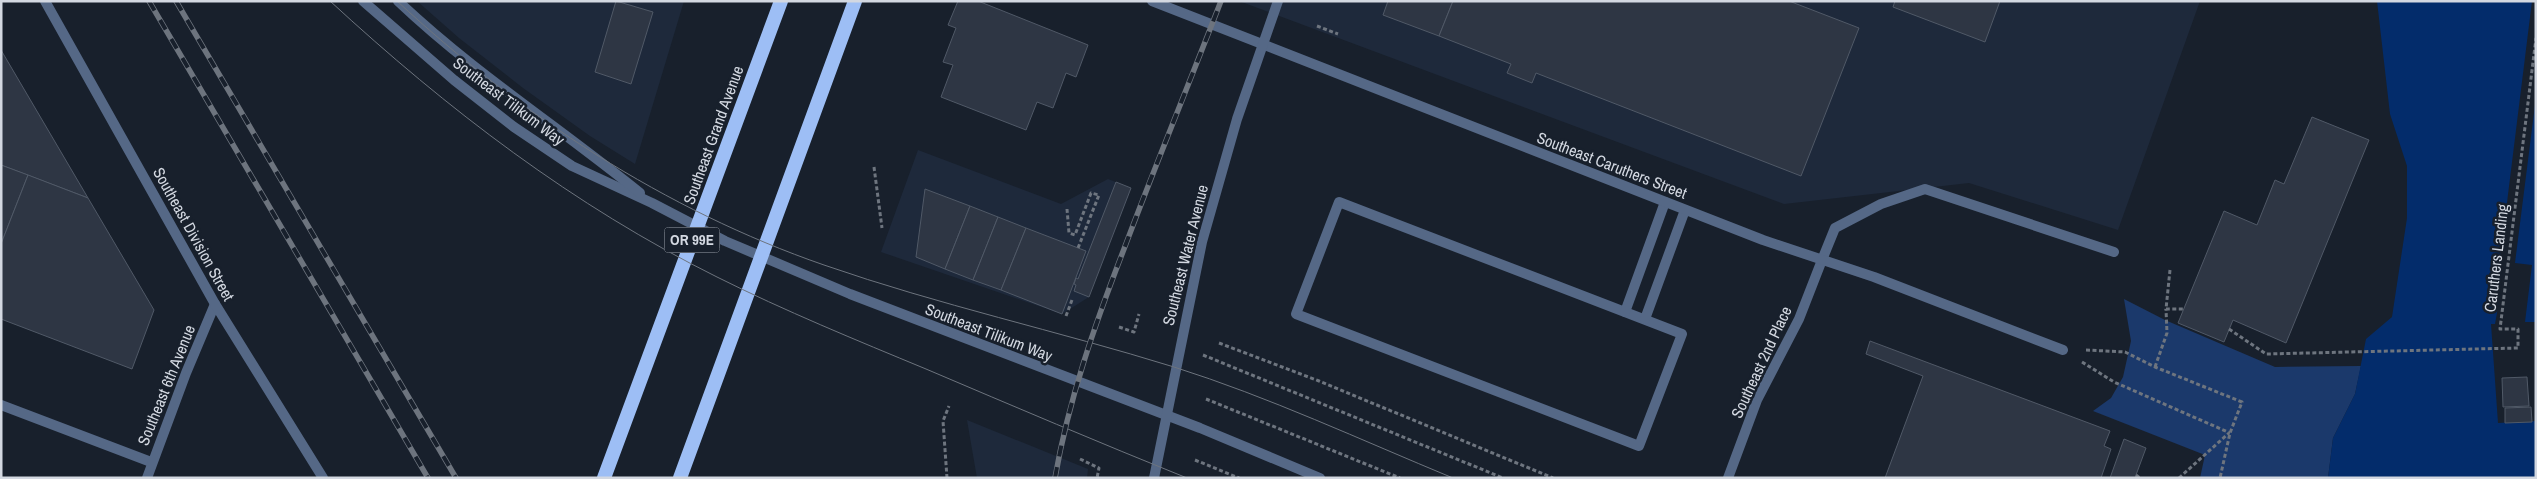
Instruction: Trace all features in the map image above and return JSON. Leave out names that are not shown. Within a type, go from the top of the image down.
[{"type":"highway","name":"Southeast Grand Avenue","points":[[604,478],[782,1]]},
{"type":"highway","points":[[680,478],[856,1]]},
{"type":"street","name":"Southeast Division Street","points":[[45,1],[215,304],[323,478]]},
{"type":"street","name":"Southeast Tilikum Way","points":[[363,1],[454,80],[514,126],[572,166],[652,203],[725,241],[850,294],[1165,415],[1320,478]]},
{"type":"street","name":"Southeast Tilikum Way","points":[[398,1],[468,62],[582,146],[652,203]]},
{"type":"street","name":"Southeast Caruthers Street","points":[[1152,1],[1763,240],[1874,277],[2063,350]]},
{"type":"street","name":"Southeast Water Avenue","points":[[1154,478],[1179,346],[1215,195],[1278,1]]},
{"type":"street","name":"Southeast 2nd Place","points":[[1728,478],[1757,400],[1800,319],[1835,228],[1881,204],[1925,189],[2114,252]]},
{"type":"street","points":[[1339,202],[1625,312],[1682,334],[1639,446],[1296,314],[1339,202]]},
{"type":"street","points":[[1625,312],[1665,202]]},
{"type":"street","points":[[1645,319],[1685,210]]},
{"type":"street","name":"Southeast 6th Avenue","points":[[147,478],[151,462],[215,304]]},
{"type":"street","points":[[1,405],[151,462]]},
{"type":"path","points":[[1317,26],[1338,34]]},
{"type":"path","name":"Caruthers Landing","points":[[2229,329],[2266,354],[2518,348],[2518,329],[2500,330],[2536,38]]},
{"type":"path","points":[[874,167],[882,228]]},
{"type":"path","points":[[1066,209],[1069,233],[1075,235],[1091,193],[1099,196],[1078,248]]},
{"type":"path","points":[[2155,368],[2167,333],[2166,309],[2170,270]]},
{"type":"path","points":[[1066,316],[1072,300]]},
{"type":"path","points":[[2166,309],[2183,309]]},
{"type":"path","points":[[1119,327],[1134,332],[1139,314]]},
{"type":"path","points":[[1219,342],[1319,381],[1553,478]]},
{"type":"path","points":[[1179,346],[1503,478]]},
{"type":"path","points":[[2063,350],[2125,352],[2155,368],[2242,402],[2230,433],[2220,478]]},
{"type":"path","points":[[2063,350],[2114,382],[2230,433]]},
{"type":"path","points":[[1206,399],[1400,478]]},
{"type":"path","points":[[947,478],[943,420],[949,406]]},
{"type":"path","points":[[2178,478],[2230,433]]},
{"type":"path","points":[[1080,458],[1099,468],[1097,478]]},
{"type":"path","points":[[1195,460],[1239,478]]},
{"type":"shaded area","points":[[417,1],[684,1],[635,164],[590,136],[523,88],[459,38]]},
{"type":"shaded area","points":[[1239,1],[2200,1],[2118,230],[1969,183],[1784,204]]},
{"type":"shaded area","points":[[2377,1],[2536,1],[2536,478],[2328,478],[2333,438],[2355,394],[2366,339],[2392,317],[2407,218],[2407,166],[2390,114]]},
{"type":"shaded area","points":[[918,150],[1061,204],[1108,179],[1131,188],[1089,297],[1062,314],[881,252]]},
{"type":"shaded area","points":[[2124,299],[2165,320],[2275,367],[2361,366],[2355,394],[2333,438],[2328,478],[2200,478],[2205,455],[2093,411],[2111,398],[2123,377],[2131,341]]},
{"type":"shaded area","points":[[967,420],[1088,469],[1087,478],[977,478]]},
{"type":"pier","points":[[2532,1],[2536,1],[2536,97],[2515,263],[2532,265],[2525,322],[2536,322],[2536,421],[2498,423],[2491,324],[2495,324],[2498,307],[2499,267]]},
{"type":"building","points":[[616,1],[653,12],[631,84],[595,72]]},
{"type":"building","points":[[958,1],[978,1],[1088,45],[1076,77],[1066,73],[1053,108],[1037,102],[1026,130],[941,97],[953,65],[943,62],[956,28],[948,25]]},
{"type":"building","points":[[1388,1],[1453,1],[1439,36],[1383,15]]},
{"type":"building","points":[[1453,1],[1789,1],[1859,28],[1801,176],[1536,73],[1532,83],[1507,73],[1511,64],[1439,36]]},
{"type":"building","points":[[1895,1],[2000,1],[1985,42],[1893,7]]},
{"type":"building","points":[[1,50],[88,198],[1,165]]},
{"type":"building","points":[[2312,117],[2369,140],[2286,343],[2233,320],[2224,342],[2178,323],[2224,211],[2257,225],[2275,180],[2284,184]]},
{"type":"building","points":[[1,165],[28,175],[1,244]]},
{"type":"building","points":[[28,175],[88,198],[154,310],[132,369],[1,319],[1,244]]},
{"type":"building","points":[[1116,182],[1131,188],[1089,297],[1074,291],[1076,285],[1074,284],[1076,278],[1078,279]]},
{"type":"building","points":[[925,189],[970,206],[945,269],[916,257]]},
{"type":"building","points":[[970,206],[998,217],[973,280],[945,269]]},
{"type":"building","points":[[998,217],[1026,228],[1001,290],[973,280]]},
{"type":"building","points":[[1026,228],[1086,251],[1062,314],[1001,290]]},
{"type":"building","points":[[1870,341],[2110,431],[2104,446],[2111,449],[2101,478],[1885,478],[1923,376],[1866,354]]},
{"type":"building","points":[[2527,377],[2529,406],[2503,407],[2502,378]]},
{"type":"building","points":[[2531,407],[2532,422],[2505,423],[2505,408]]},
{"type":"building","points":[[2124,439],[2146,448],[2135,478],[2110,478]]},
{"type":"tram line","points":[[330,1],[420,80],[514,153],[563,187],[664,249],[743,290],[821,325],[1187,478]]},
{"type":"tram line","points":[[397,1],[493,83],[597,155],[651,187],[708,217],[765,243],[824,265],[911,293],[1174,367],[1280,405],[1453,478]]},
{"type":"railway","points":[[149,1],[428,478]]},
{"type":"railway","points":[[176,1],[456,478]]},
{"type":"railway","points":[[1055,478],[1075,390],[1093,333],[1221,1]]}]
